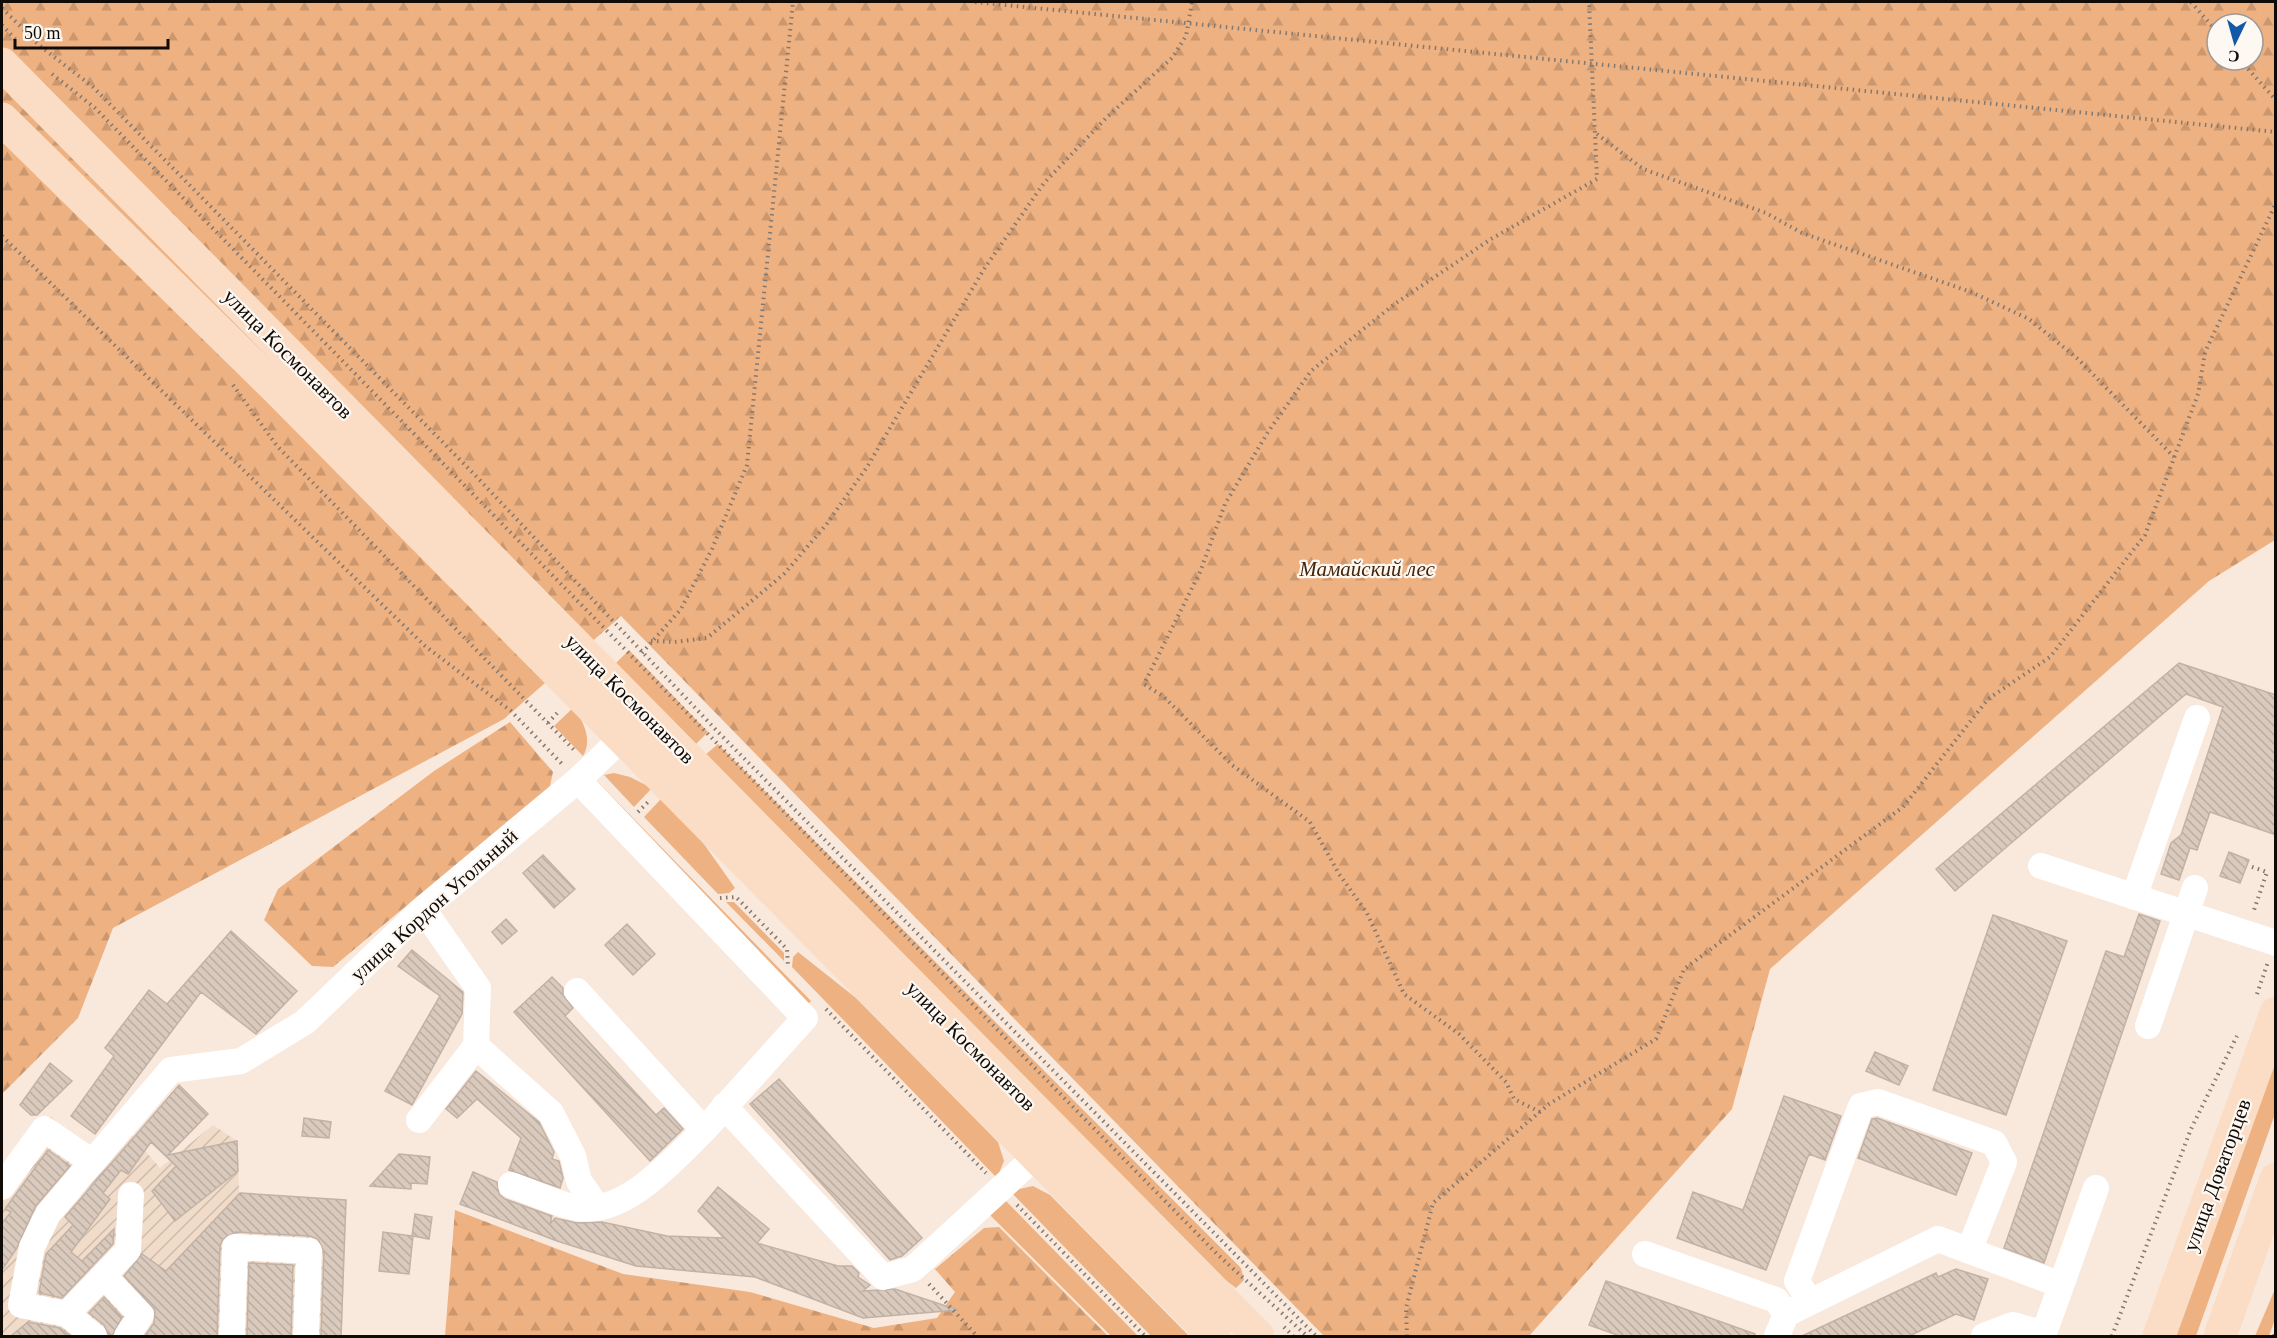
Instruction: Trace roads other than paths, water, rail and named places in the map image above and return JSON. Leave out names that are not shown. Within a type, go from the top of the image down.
[{"type":"main road","name":"улица Космонавтов","points":[[13,56],[1258,1336]]},
{"type":"main road","name":"улица Космонавтов","points":[[2,119],[263,375],[1214,1336]]},
{"type":"main road","name":"улица Доваторцев","points":[[2159,1336],[2265,1008]]},
{"type":"main road","points":[[2220,1336],[2276,1179]]},
{"type":"street","points":[[2134,897],[2197,718]]},
{"type":"street","name":"улица Кордон Угольный","points":[[92,1162],[171,1070],[241,1061],[305,1022],[423,909],[584,774],[621,739]]},
{"type":"street","points":[[512,1185],[578,1208],[608,1207],[650,1182],[704,1130],[805,1018],[584,774]]},
{"type":"street","points":[[2042,866],[2275,943]]},
{"type":"street","points":[[2148,1026],[2195,888]]},
{"type":"street","points":[[419,1120],[476,1046],[478,988],[423,909]]},
{"type":"street","points":[[577,991],[704,1130]]},
{"type":"street","points":[[476,1046],[551,1113],[573,1156],[579,1181],[597,1207]]},
{"type":"street","points":[[1810,1302],[1797,1281],[1861,1106],[1878,1102],[1994,1143],[2004,1162],[1969,1251]]},
{"type":"street","points":[[724,1106],[883,1277],[913,1269],[1035,1157]]},
{"type":"street","points":[[2,1187],[44,1129],[92,1162],[48,1214],[32,1247],[11,1308],[67,1314],[94,1336]]},
{"type":"street","points":[[1984,1336],[2013,1325],[2043,1335],[2096,1188]]},
{"type":"street","points":[[67,1314],[128,1250],[131,1195]]},
{"type":"street","points":[[1645,1254],[1776,1300],[1781,1325],[1810,1302],[1938,1239],[2061,1285]]},
{"type":"street","points":[[232,1336],[235,1247],[309,1251],[306,1336]]},
{"type":"street","points":[[104,1276],[141,1315],[127,1336]]},
{"type":"park label","name":"Мамайский лес","points":[[1367,569]]}]
